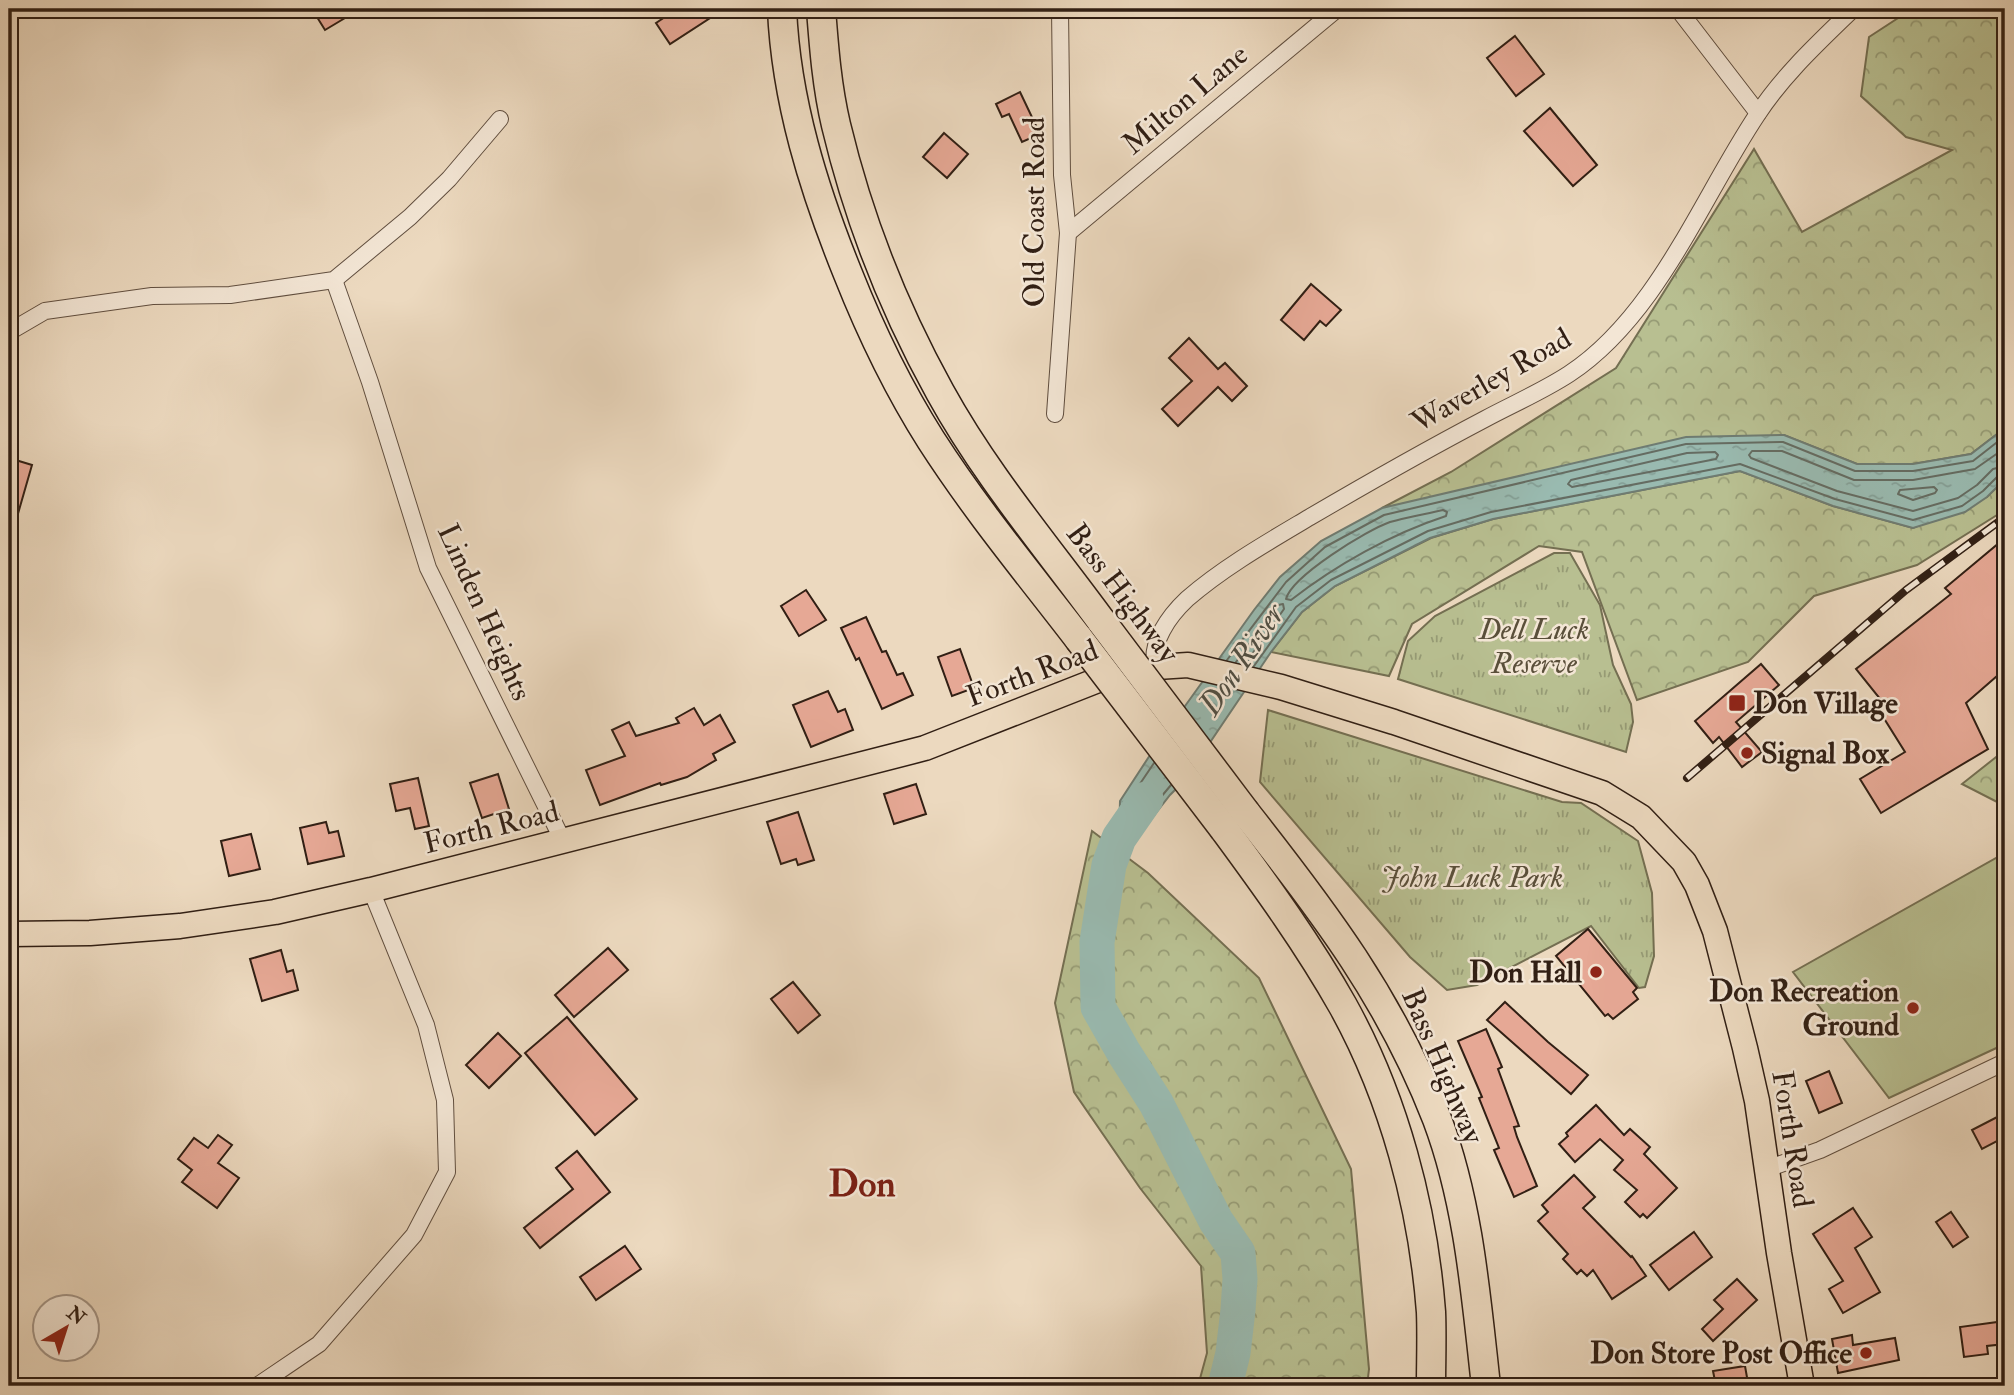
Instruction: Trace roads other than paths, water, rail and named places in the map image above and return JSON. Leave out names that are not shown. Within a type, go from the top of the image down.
[{"type":"highway","name":"Bass Highway","points":[[782,9],[792,91],[806,155],[828,225],[876,339],[924,429],[960,484],[1080,639],[1235,821],[1308,892],[1384,1005],[1410,1056],[1437,1121],[1458,1191],[1474,1276],[1486,1386]]},
{"type":"highway","name":"Bass Highway","points":[[821,9],[825,64],[835,123],[853,187],[880,265],[908,330],[941,393],[986,464],[1102,622],[1235,821],[1283,910],[1344,1007],[1382,1091],[1395,1126],[1424,1247],[1431,1313],[1429,1386]]},
{"type":"main road","name":"Forth Road","points":[[9,933],[90,933],[180,926],[275,912],[371,890],[925,748],[1126,669],[1188,665],[1281,687],[1574,782],[1615,799],[1642,817],[1684,862],[1697,885],[1715,931],[1745,1048],[1802,1386]]},
{"type":"street","name":"Old Coast Road","points":[[1055,414],[1068,233],[1062,175],[1060,9]]},
{"type":"street","name":"Milton Lane","points":[[1068,233],[1337,9]]},
{"type":"street","points":[[1678,9],[1758,113]]},
{"type":"street","name":"Waverley Road","points":[[1154,668],[1153,657],[1162,629],[1186,600],[1217,576],[1267,543],[1403,463],[1570,373],[1613,336],[1662,275],[1758,113],[1804,57],[1853,9]]},
{"type":"street","points":[[9,332],[45,311],[152,296],[230,295],[334,280],[410,217],[457,172],[500,119]]},
{"type":"street","name":"Linden Heights","points":[[334,280],[370,382],[428,568],[563,841]]},
{"type":"street","points":[[257,1386],[319,1344],[414,1235],[447,1172],[445,1100],[426,1025],[371,890]]},
{"type":"street","points":[[1767,1169],[1820,1150],[2005,1062]]},
{"type":"water","points":[[2005,428],[2005,479],[1987,497],[1965,512],[1913,528],[1833,506],[1740,471],[1493,519],[1430,538],[1335,586],[1302,612],[1271,652],[1184,781],[1145,827],[1119,838],[1120,801],[1152,752],[1280,577],[1321,541],[1382,508],[1686,437],[1784,435],[1857,464],[1913,464],[1971,454]]},
{"type":"waterway","name":"Don River","points":[[1146,799],[1119,838],[1109,865],[1097,942],[1098,1007],[1156,1103],[1216,1221],[1238,1253],[1238,1310],[1233,1353],[1225,1386]]},
{"type":"railway","points":[[1687,778],[1906,590],[2005,517]]},
{"type":"place","name":"Don Village","points":[[1737,703]]},
{"type":"place","name":"Signal Box","points":[[1747,753]]},
{"type":"place","name":"Don Hall","points":[[1596,972]]},
{"type":"place","name":"Don Recreation Ground","points":[[1913,1008]]},
{"type":"place","name":"Don Store Post Office","points":[[1866,1353]]},
{"type":"district","name":"Don","points":[[862,1183]]},
{"type":"park label","name":"Dell Luck Reserve","points":[[1534,646]]},
{"type":"park label","name":"John Luck Park","points":[[1472,877]]}]
